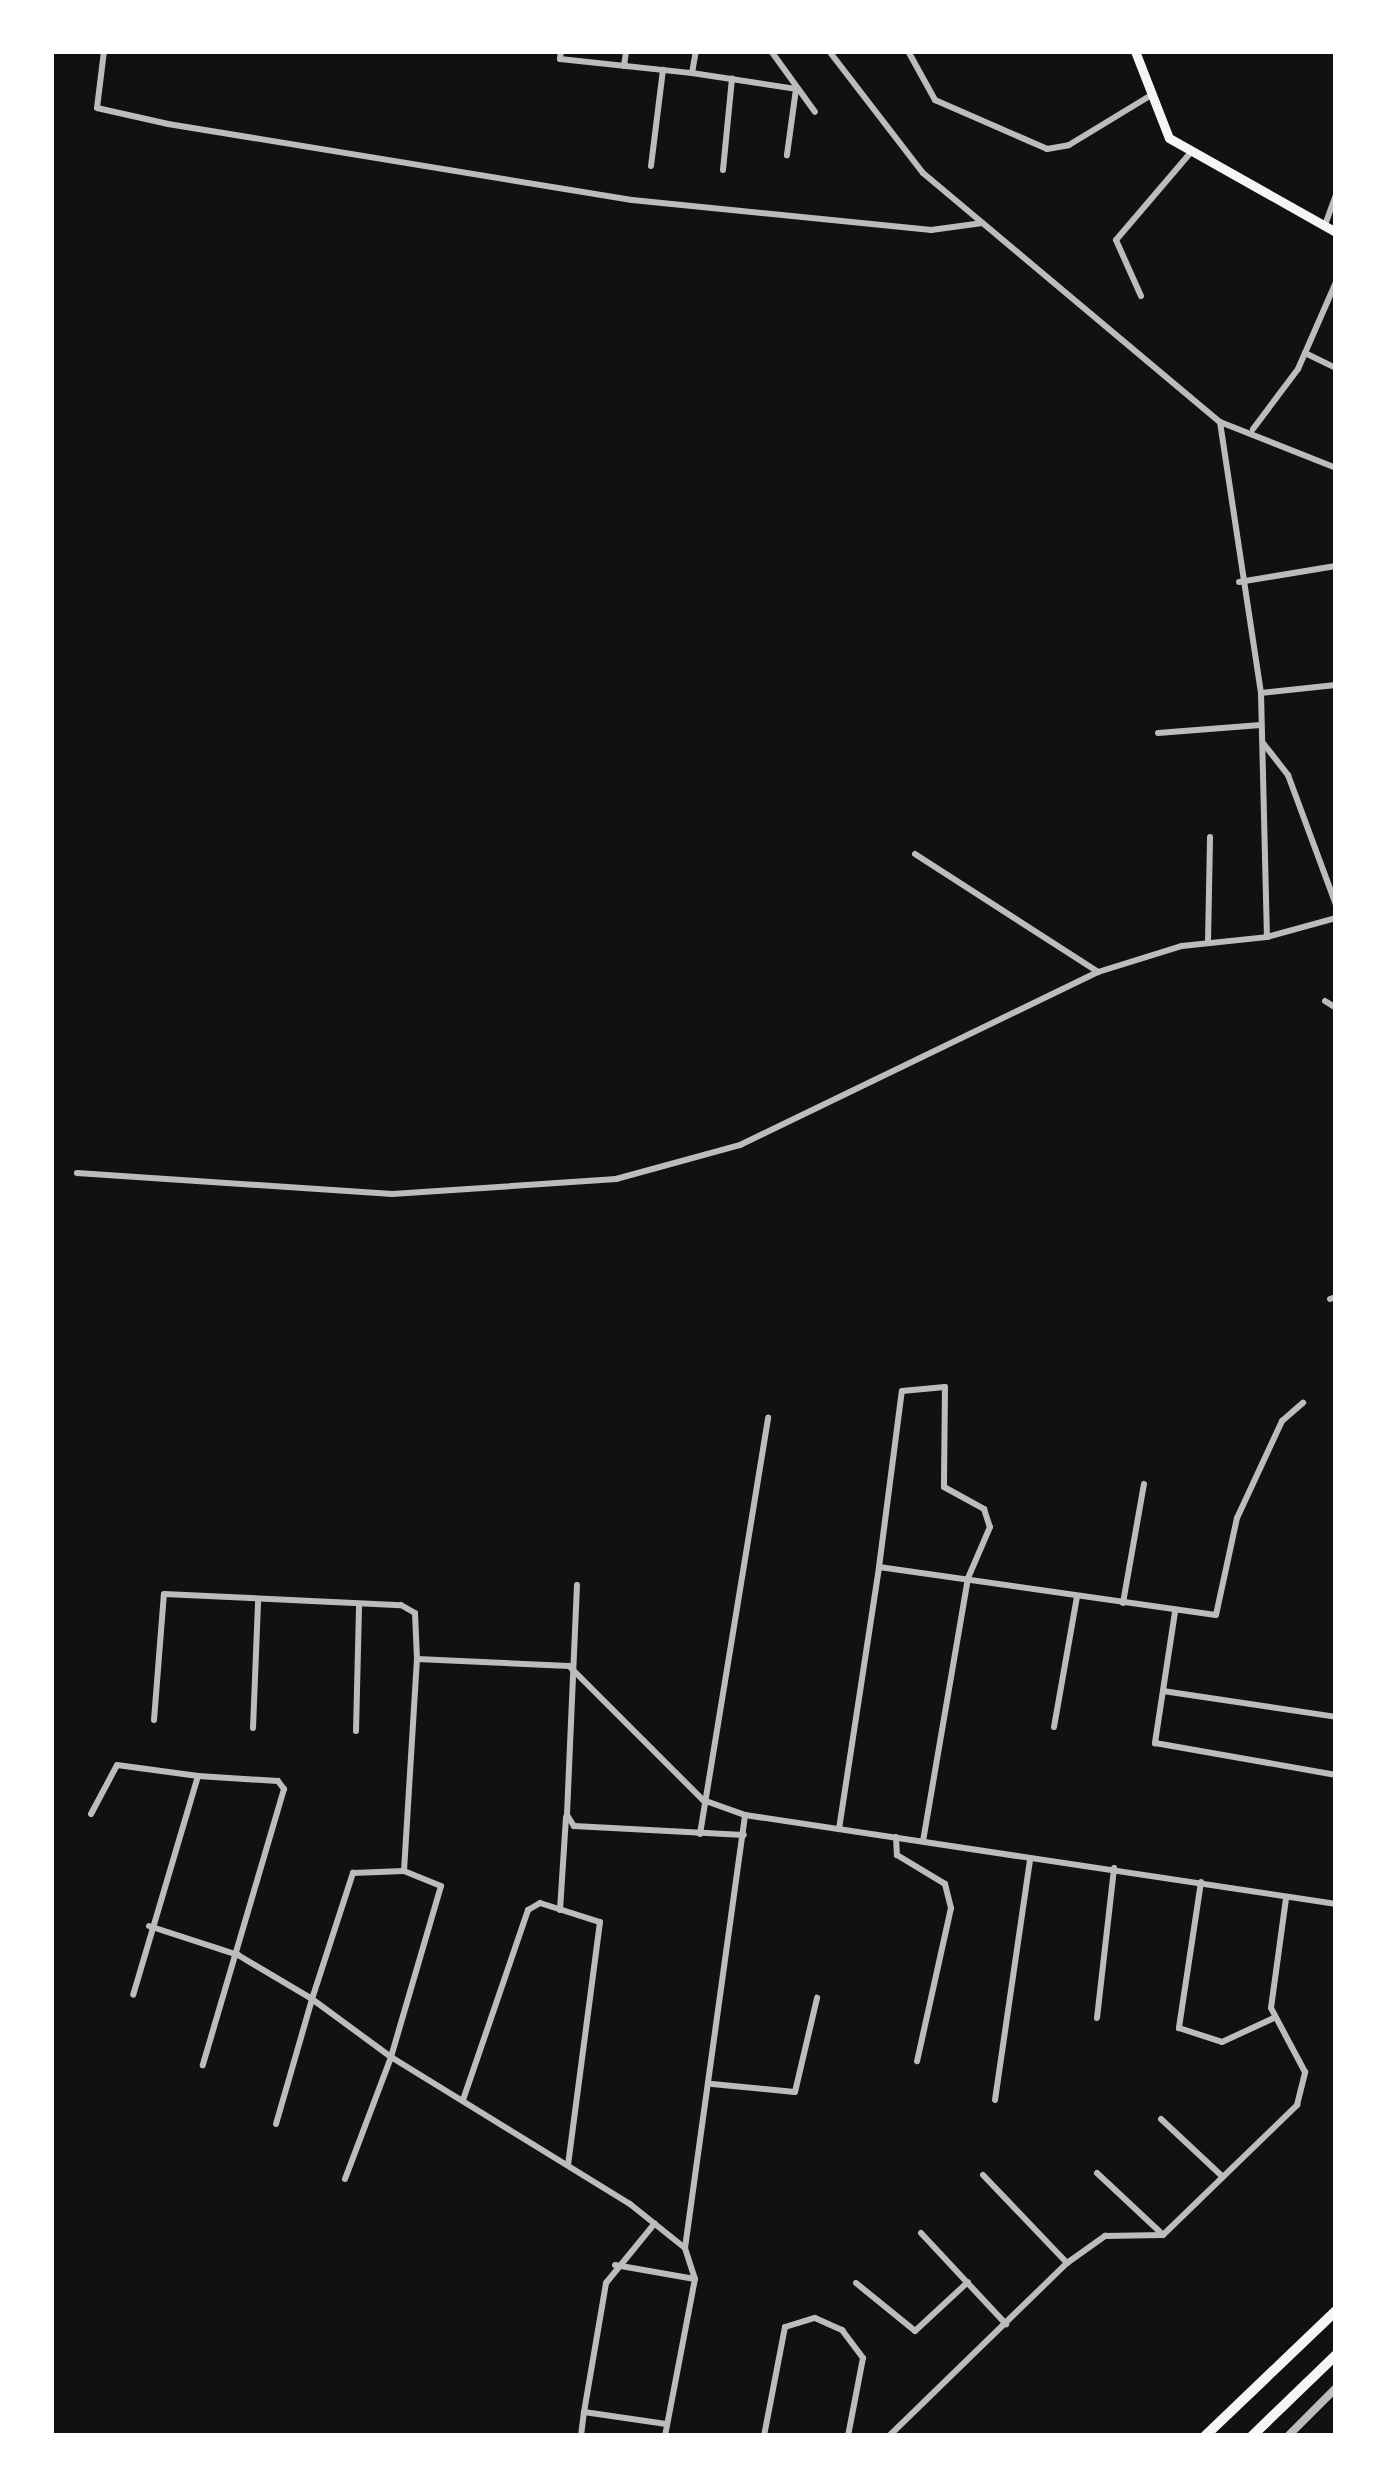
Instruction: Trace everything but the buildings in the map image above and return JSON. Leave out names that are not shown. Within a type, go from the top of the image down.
[{"type":"highway","points":[[1205,2436],[1336,2311]]},
{"type":"highway","points":[[1252,2436],[1336,2355]]},
{"type":"main road","points":[[1135,51],[1148,97],[1169,138],[1330,229]]},
{"type":"street","points":[[104,51],[97,108],[168,124],[632,200],[931,230],[983,223]]},
{"type":"street","points":[[561,51],[560,59],[796,89]]},
{"type":"street","points":[[624,66],[626,51]]},
{"type":"street","points":[[692,73],[696,51]]},
{"type":"street","points":[[771,51],[815,112]]},
{"type":"street","points":[[829,51],[900,151],[1220,422],[1253,429],[1336,468]]},
{"type":"street","points":[[908,51],[935,100],[1047,149],[1070,146],[1148,97]]},
{"type":"street","points":[[651,166],[663,70]]},
{"type":"street","points":[[723,170],[732,78]]},
{"type":"street","points":[[787,155],[796,89]]},
{"type":"street","points":[[1141,296],[1116,247],[1119,233],[1192,151]]},
{"type":"street","points":[[1330,229],[1336,194]]},
{"type":"street","points":[[1253,429],[1305,353],[1336,282]]},
{"type":"street","points":[[1305,353],[1336,368]]},
{"type":"street","points":[[1220,422],[1239,582],[1261,693],[1267,937]]},
{"type":"street","points":[[1239,582],[1336,566]]},
{"type":"street","points":[[1261,693],[1336,685]]},
{"type":"street","points":[[1159,733],[1261,725]]},
{"type":"street","points":[[1261,741],[1288,775],[1336,905]]},
{"type":"street","points":[[1208,943],[1210,836]]},
{"type":"street","points":[[915,854],[1097,972]]},
{"type":"street","points":[[77,1173],[392,1194],[616,1179],[740,1145],[1097,972],[1208,943],[1267,937],[1336,918]]},
{"type":"street","points":[[1325,1000],[1336,1008]]},
{"type":"street","points":[[838,1829],[902,1390],[945,1387],[944,1487],[984,1509],[990,1527],[968,1578],[923,1841]]},
{"type":"street","points":[[879,1567],[1208,1616],[1220,1608],[1237,1518],[1282,1420],[1303,1403]]},
{"type":"street","points":[[700,1834],[768,1418]]},
{"type":"street","points":[[1123,1604],[1144,1484]]},
{"type":"street","points":[[560,1910],[569,1666],[577,1585]]},
{"type":"street","points":[[154,1720],[158,1599],[173,1592],[411,1607],[417,1660],[404,1871]]},
{"type":"street","points":[[1054,1727],[1077,1596]]},
{"type":"street","points":[[253,1728],[257,1600]]},
{"type":"street","points":[[356,1731],[359,1605]]},
{"type":"street","points":[[1175,1612],[1155,1743],[1336,1775]]},
{"type":"street","points":[[417,1660],[569,1666],[703,1800],[745,1815],[1336,1904]]},
{"type":"street","points":[[1163,1691],[1336,1717]]},
{"type":"street","points":[[91,1814],[117,1765],[278,1781],[284,1789],[203,2065]]},
{"type":"street","points":[[134,1995],[149,1926],[198,1776]]},
{"type":"street","points":[[567,1815],[580,1830],[744,1835]]},
{"type":"street","points":[[663,2436],[694,2278],[685,2248],[697,2196],[745,1815]]},
{"type":"street","points":[[896,1838],[897,1855],[945,1884],[951,1908],[917,2061]]},
{"type":"street","points":[[994,2100],[1030,1859]]},
{"type":"street","points":[[1097,2018],[1114,1868]]},
{"type":"street","points":[[275,2124],[353,1873],[404,1871],[441,1886],[391,2057],[345,2179]]},
{"type":"street","points":[[1202,1882],[1179,2029],[1222,2042],[1274,2018]]},
{"type":"street","points":[[889,2436],[1067,2264],[1106,2236],[1163,2235],[1304,2090],[1305,2072],[1274,2018],[1286,1897]]},
{"type":"street","points":[[463,2100],[523,1919],[540,1903],[600,1922],[604,1933],[568,2165]]},
{"type":"street","points":[[149,1926],[238,1954],[312,1999],[391,2057],[630,2204],[685,2248]]},
{"type":"street","points":[[712,2084],[795,2092],[817,1998]]},
{"type":"street","points":[[1161,2119],[1222,2176]]},
{"type":"street","points":[[1097,2174],[1163,2235]]},
{"type":"street","points":[[982,2175],[1067,2264]]},
{"type":"street","points":[[581,2436],[615,2265],[655,2222]]},
{"type":"street","points":[[921,2233],[1006,2324]]},
{"type":"street","points":[[615,2265],[694,2278]]},
{"type":"street","points":[[856,2283],[915,2331],[968,2282]]},
{"type":"street","points":[[764,2436],[785,2327],[815,2318],[842,2330],[863,2358],[848,2436]]},
{"type":"street","points":[[1288,2436],[1336,2388]]},
{"type":"street","points":[[584,2412],[666,2424]]}]
